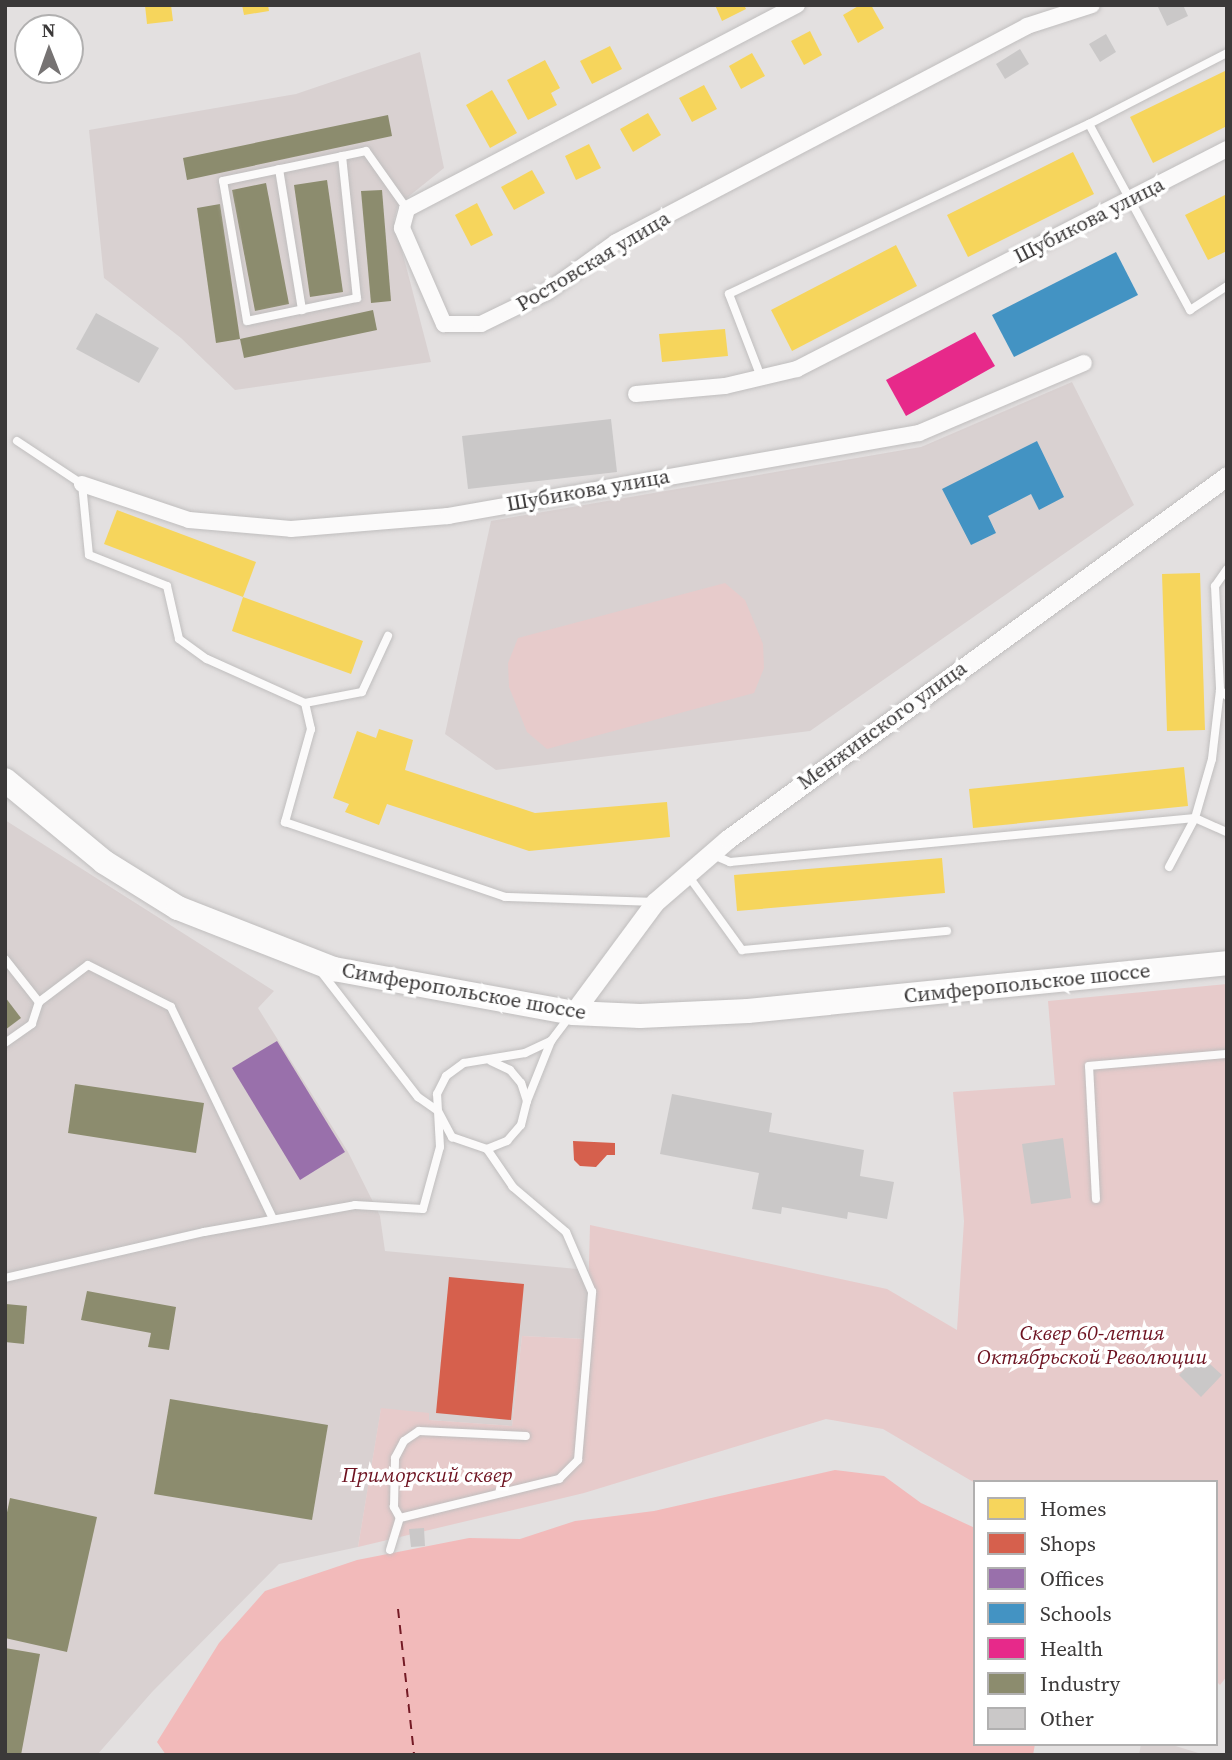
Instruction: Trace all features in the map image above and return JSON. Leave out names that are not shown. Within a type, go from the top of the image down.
[{"type":"main road","name":"Симферопольское шоссе","points":[[5,780],[104,862],[178,908],[334,970],[573,1013],[640,1016],[748,1011],[1227,962]]},
{"type":"street","points":[[407,209],[797,5]]},
{"type":"street","name":"Ростовская улица","points":[[407,209],[402,228],[444,324],[481,324],[547,292],[615,242],[1027,26],[1091,5]]},
{"type":"street","name":"Шубикова улица","points":[[636,394],[725,386],[797,369],[1227,149]]},
{"type":"street","name":"Шубикова улица","points":[[82,484],[188,520],[291,529],[448,516],[919,433],[1084,363]]},
{"type":"street","name":"Менжинского улица","points":[[573,1013],[655,902],[711,854],[811,776],[1227,476]]},
{"type":"lane","points":[[761,377],[729,294],[1088,124],[1227,53]]},
{"type":"lane","points":[[1088,124],[1190,310],[1227,286]]},
{"type":"lane","points":[[342,156],[357,299],[247,321],[223,181],[342,156],[366,152],[407,209]]},
{"type":"lane","points":[[279,169],[302,310]]},
{"type":"lane","points":[[17,441],[82,484],[89,555],[167,586],[179,639],[206,659],[305,703],[362,692],[388,636]]},
{"type":"lane","points":[[1169,867],[1195,818],[1212,759],[1224,693],[1214,586],[1227,569]]},
{"type":"lane","points":[[305,703],[311,729],[285,822],[505,897],[655,902]]},
{"type":"lane","points":[[711,854],[730,862],[1195,818],[1227,832]]},
{"type":"lane","points":[[687,874],[742,950],[947,931]]},
{"type":"lane","points":[[5,959],[39,1002]]},
{"type":"lane","points":[[307,959],[418,1097],[438,1111],[452,1137],[486,1149],[513,1187],[566,1232],[592,1292],[581,1448],[573,1470],[559,1479],[400,1518]]},
{"type":"lane","points":[[5,1043],[32,1024],[39,1002],[88,965],[171,1007],[273,1219]]},
{"type":"lane","points":[[486,1149],[507,1141],[521,1125],[527,1101],[551,1041],[573,1013]]},
{"type":"lane","points":[[5,1278],[273,1219],[355,1205],[424,1209],[440,1147],[438,1094],[446,1076],[464,1063],[490,1061],[525,1053],[551,1041]]},
{"type":"lane","points":[[1096,1199],[1089,1066],[1227,1054]]},
{"type":"lane","points":[[490,1061],[510,1070],[521,1083],[527,1101]]},
{"type":"lane","points":[[390,1550],[400,1518],[394,1507],[396,1458],[404,1441],[419,1431],[526,1436]]},
{"type":"shaded area","points":[[420,52],[444,168],[398,205],[394,220],[431,362],[235,390],[181,338],[104,278],[89,130],[296,94]]},
{"type":"shaded area","points":[[1072,382],[1134,505],[810,731],[496,770],[445,734],[491,521],[921,447]]},
{"type":"shaded area","points":[[5,820],[274,991],[258,1008],[348,1152],[380,1216],[385,1251],[588,1270],[587,1339],[522,1336],[512,1426],[429,1420],[429,1414],[381,1409],[358,1547],[279,1564],[152,1692],[97,1755],[5,1755]]},
{"type":"shaded area","points":[[835,1470],[884,1476],[921,1503],[973,1527],[973,1746],[1035,1746],[1033,1755],[166,1755],[157,1742],[219,1643],[265,1591],[357,1560],[469,1538],[520,1539],[575,1521],[654,1511]]},
{"type":"shaded area","points":[[1141,1746],[1176,1746],[1205,1755],[1139,1755]]},
{"type":"green space","points":[[725,583],[745,600],[763,644],[764,668],[754,693],[547,749],[527,732],[509,687],[508,663],[518,638]]},
{"type":"green space","name":"Сквер 60-летия Октябрьской Революции","points":[[1227,984],[1227,1676],[1220,1685],[1218,1480],[973,1482],[883,1429],[826,1419],[584,1493],[358,1547],[381,1408],[429,1413],[429,1420],[512,1426],[522,1336],[587,1339],[590,1225],[887,1289],[957,1330],[964,1221],[953,1092],[1055,1085],[1048,1001]]},
{"type":"building: Homes","points":[[145,5],[171,5],[173,21],[147,24]]},
{"type":"building: Homes","points":[[242,5],[268,5],[269,11],[244,15]]},
{"type":"building: Homes","points":[[715,5],[744,5],[746,9],[722,21]]},
{"type":"building: Homes","points":[[860,5],[871,5],[884,28],[858,43],[843,15]]},
{"type":"building: Homes","points":[[810,31],[822,55],[804,65],[791,41]]},
{"type":"building: Homes","points":[[610,46],[622,69],[592,84],[580,61]]},
{"type":"building: Homes","points":[[752,53],[765,76],[741,89],[729,66]]},
{"type":"building: Homes","points":[[545,60],[560,88],[551,93],[557,105],[528,120],[507,80]]},
{"type":"building: Homes","points":[[1227,70],[1227,126],[1153,163],[1130,117]]},
{"type":"building: Homes","points":[[704,85],[717,109],[692,122],[679,98]]},
{"type":"building: Homes","points":[[492,90],[517,133],[490,148],[466,105]]},
{"type":"building: Homes","points":[[648,113],[661,135],[633,152],[620,129]]},
{"type":"building: Homes","points":[[589,144],[601,168],[576,180],[565,156]]},
{"type":"building: Homes","points":[[1073,152],[1094,194],[968,257],[947,215]]},
{"type":"building: Homes","points":[[532,170],[545,193],[514,210],[501,187]]},
{"type":"building: Homes","points":[[1227,194],[1227,251],[1208,260],[1185,215]]},
{"type":"building: Homes","points":[[477,203],[493,235],[471,246],[455,215]]},
{"type":"building: Homes","points":[[896,245],[917,286],[792,351],[771,310]]},
{"type":"building: Homes","points":[[725,329],[728,356],[662,362],[659,334]]},
{"type":"building: Homes","points":[[117,510],[256,562],[243,597],[104,544]]},
{"type":"building: Homes","points":[[1200,573],[1205,730],[1167,731],[1162,574]]},
{"type":"building: Homes","points":[[243,597],[363,641],[351,674],[232,631]]},
{"type":"building: Homes","points":[[379,729],[413,740],[405,770],[535,813],[667,802],[670,837],[529,851],[387,804],[379,825],[345,812],[349,804],[333,798],[357,731],[376,738]]},
{"type":"building: Homes","points":[[1184,767],[1188,806],[973,828],[969,789]]},
{"type":"building: Homes","points":[[942,858],[945,893],[737,911],[734,875]]},
{"type":"building: Shops","points":[[573,1141],[615,1143],[615,1155],[607,1155],[596,1167],[580,1166],[574,1160]]},
{"type":"building: Shops","points":[[449,1277],[524,1284],[511,1420],[436,1413]]},
{"type":"building: Offices","points":[[277,1041],[345,1152],[300,1180],[232,1068]]},
{"type":"building: Schools","points":[[1116,252],[1138,295],[1014,357],[992,315]]},
{"type":"building: Schools","points":[[1037,441],[1064,497],[1039,510],[1031,494],[988,516],[996,533],[971,545],[942,489]]},
{"type":"building: Health","points":[[975,332],[995,366],[906,416],[886,380]]},
{"type":"building: Industry","points":[[388,115],[392,136],[187,180],[183,158]]},
{"type":"building: Industry","points":[[327,180],[343,292],[310,297],[294,185]]},
{"type":"building: Industry","points":[[266,183],[289,304],[255,311],[232,190]]},
{"type":"building: Industry","points":[[382,190],[391,301],[371,303],[361,191]]},
{"type":"building: Industry","points":[[220,204],[240,339],[216,343],[197,208]]},
{"type":"building: Industry","points":[[373,310],[377,330],[244,358],[240,339]]},
{"type":"building: Industry","points":[[5,997],[21,1018],[5,1030]]},
{"type":"building: Industry","points":[[75,1084],[204,1103],[196,1153],[68,1133]]},
{"type":"building: Industry","points":[[87,1291],[176,1307],[169,1350],[148,1347],[151,1333],[81,1320]]},
{"type":"building: Industry","points":[[6,1304],[27,1306],[24,1344],[5,1342]]},
{"type":"building: Industry","points":[[170,1399],[328,1425],[312,1520],[154,1494]]},
{"type":"building: Industry","points":[[10,1498],[97,1517],[67,1652],[5,1638],[5,1522]]},
{"type":"building: Industry","points":[[5,1648],[40,1654],[21,1755],[5,1755]]},
{"type":"building: Other","points":[[1157,5],[1183,5],[1188,16],[1167,26]]},
{"type":"building: Other","points":[[1106,34],[1116,52],[1100,62],[1089,44]]},
{"type":"building: Other","points":[[1020,49],[1029,64],[1005,79],[996,64]]},
{"type":"building: Other","points":[[96,313],[159,348],[139,383],[76,349]]},
{"type":"building: Other","points":[[611,419],[617,472],[468,489],[462,436]]},
{"type":"building: Other","points":[[672,1094],[772,1113],[769,1132],[864,1150],[860,1176],[894,1182],[887,1219],[848,1212],[847,1219],[782,1207],[781,1214],[752,1209],[759,1173],[660,1154]]},
{"type":"building: Other","points":[[1063,1138],[1071,1198],[1031,1204],[1022,1144]]},
{"type":"building: Other","points":[[1199,1354],[1222,1375],[1201,1397],[1179,1375]]},
{"type":"building: Other","points":[[424,1528],[425,1546],[411,1547],[409,1529]]},
{"type":"ferry route","points":[[398,1609],[414,1755]]},
{"type":"park label","name":"Приморский сквер","points":[[427,1475]]}]
